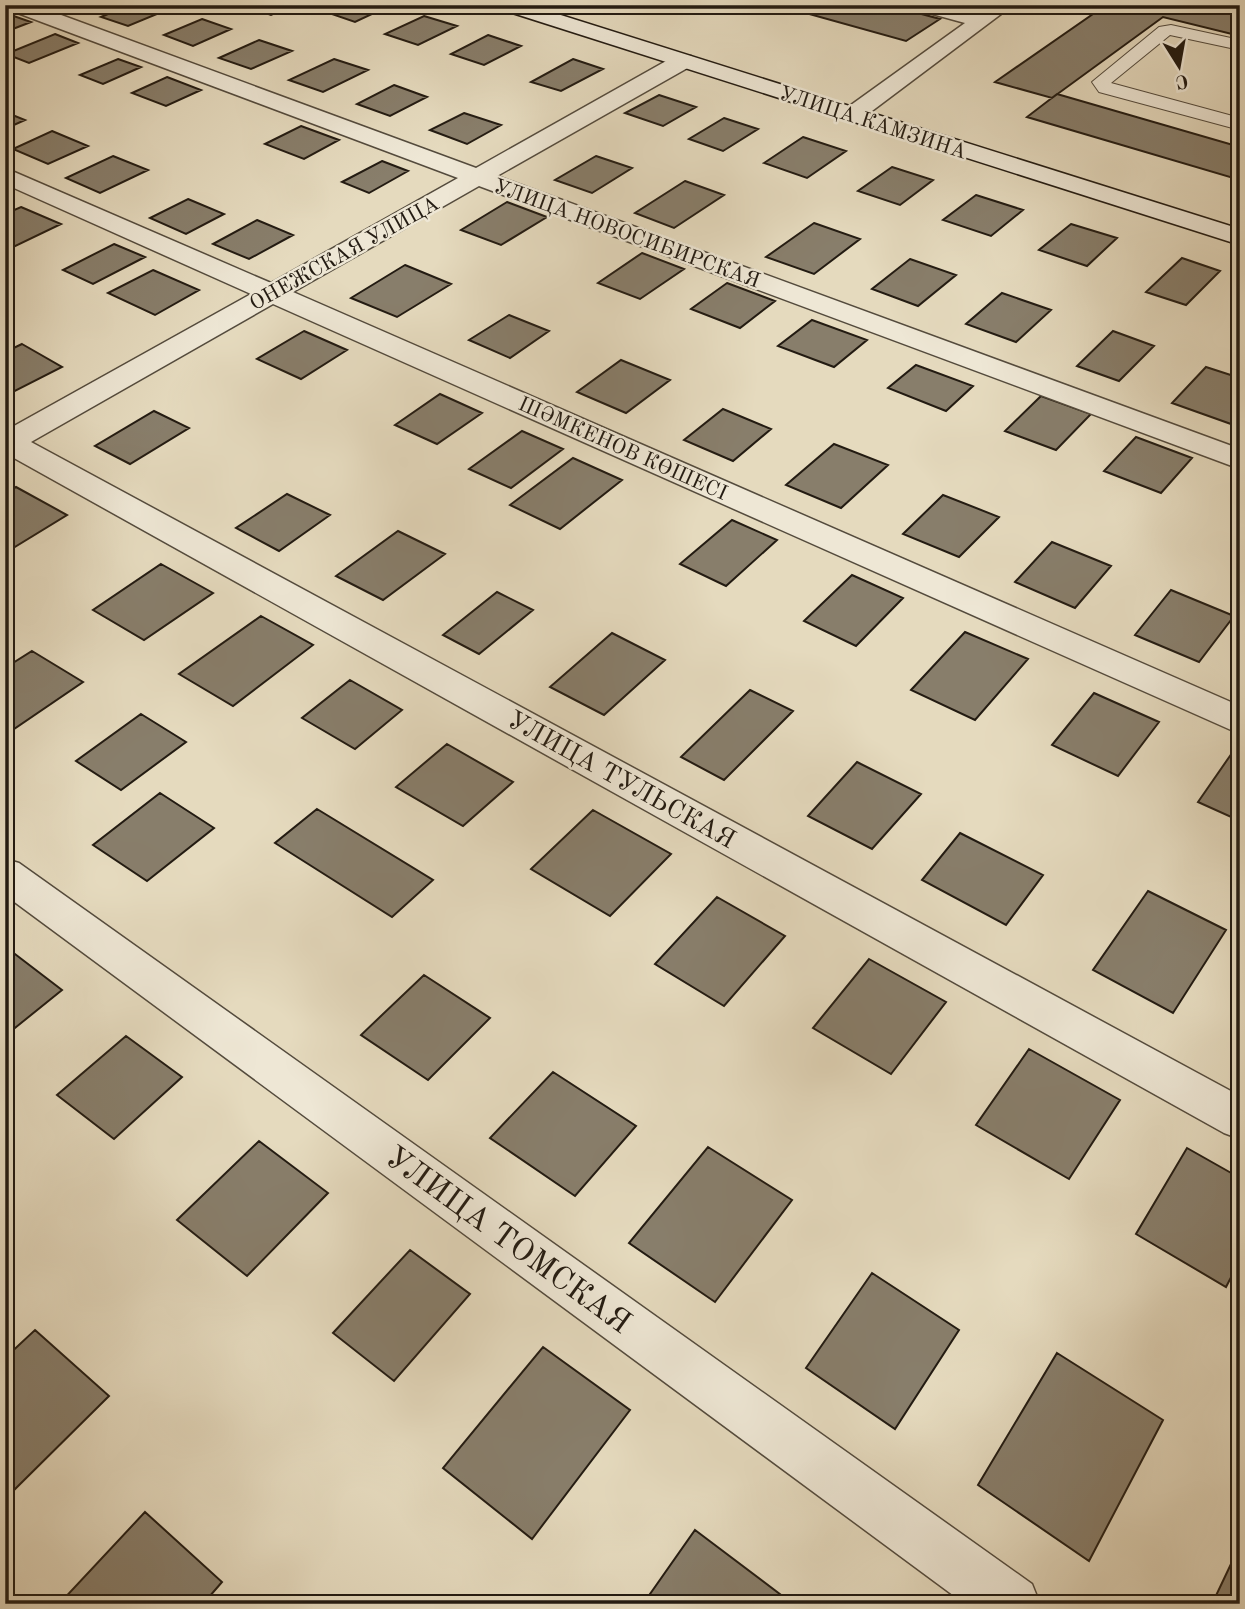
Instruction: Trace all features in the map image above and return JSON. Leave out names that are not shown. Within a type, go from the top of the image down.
[{"type":"street","name":"УЛИЦА НОВОСИБИРСКАЯ","points":[[14,5],[1240,460]]},
{"type":"street","name":"УЛИЦА КАМЗИНА","points":[[507,5],[1240,237]]},
{"type":"street","points":[[920,5],[981,21]]},
{"type":"street","points":[[852,115],[1003,5]]},
{"type":"street","name":"ОНЕЖСКАЯ УЛИЦА","points":[[6,442],[683,61]]},
{"type":"street","name":"ШӘМКЕНОВ КӨШЕСІ","points":[[5,175],[1240,720]]},
{"type":"street","name":"УЛИЦА ТУЛЬСКАЯ","points":[[6,442],[1240,1119]]},
{"type":"street","name":"УЛИЦА ТОМСКАЯ","points":[[5,874],[1012,1604]]},
{"type":"lane","points":[[1240,45],[1171,30],[1101,82],[1106,88],[1240,124]]},
{"type":"building","points":[[129,5],[159,5],[169,9],[128,26],[101,17]]},
{"type":"building","points":[[243,5],[293,5],[271,15]]},
{"type":"building","points":[[332,5],[391,5],[355,22],[320,10]]},
{"type":"building","points":[[777,5],[888,5],[940,19],[906,41]]},
{"type":"building","points":[[1106,5],[1223,5],[1240,9],[1240,36],[1163,17],[1052,98],[995,82]]},
{"type":"building","points":[[5,13],[31,22],[5,32]]},
{"type":"building","points":[[424,16],[457,26],[418,45],[385,34]]},
{"type":"building","points":[[202,19],[231,29],[193,46],[164,35]]},
{"type":"building","points":[[55,34],[78,43],[29,63],[6,54]]},
{"type":"building","points":[[488,35],[521,46],[484,65],[451,54]]},
{"type":"building","points":[[259,40],[292,51],[251,69],[219,58]]},
{"type":"building","points":[[118,59],[141,67],[103,84],[80,75]]},
{"type":"building","points":[[334,59],[368,70],[323,92],[289,80]]},
{"type":"building","points":[[573,59],[603,69],[561,91],[531,82]]},
{"type":"building","points":[[167,77],[201,90],[166,106],[132,93]]},
{"type":"building","points":[[394,85],[427,97],[390,116],[357,104]]},
{"type":"building","points":[[1057,94],[1240,147],[1240,180],[1027,117]]},
{"type":"building","points":[[659,95],[696,107],[663,126],[625,113]]},
{"type":"building","points":[[5,112],[25,120],[5,129]]},
{"type":"building","points":[[464,113],[501,125],[467,144],[430,130]]},
{"type":"building","points":[[724,118],[758,129],[723,151],[689,139]]},
{"type":"building","points":[[301,126],[339,140],[304,159],[265,144]]},
{"type":"building","points":[[52,131],[88,146],[48,164],[13,149]]},
{"type":"building","points":[[803,137],[846,151],[807,178],[764,163]]},
{"type":"building","points":[[113,156],[148,170],[100,193],[66,178]]},
{"type":"building","points":[[596,156],[632,168],[592,193],[555,180]]},
{"type":"building","points":[[382,161],[408,171],[369,193],[342,182]]},
{"type":"building","points":[[892,167],[933,180],[900,205],[858,191]]},
{"type":"building","points":[[685,181],[724,195],[674,228],[635,213]]},
{"type":"building","points":[[976,195],[1023,210],[991,236],[943,220]]},
{"type":"building","points":[[188,199],[224,214],[186,234],[150,218]]},
{"type":"building","points":[[507,202],[547,217],[501,245],[461,230]]},
{"type":"building","points":[[21,207],[61,224],[5,251],[5,214]]},
{"type":"building","points":[[257,220],[293,235],[249,259],[213,244]]},
{"type":"building","points":[[814,223],[860,239],[814,274],[766,257]]},
{"type":"building","points":[[1071,224],[1117,238],[1087,266],[1039,250]]},
{"type":"building","points":[[114,244],[145,257],[93,284],[63,270]]},
{"type":"building","points":[[642,253],[684,269],[640,299],[598,283]]},
{"type":"building","points":[[1182,258],[1220,271],[1186,305],[1146,292]]},
{"type":"building","points":[[910,259],[956,275],[918,306],[872,289]]},
{"type":"building","points":[[405,265],[451,284],[397,317],[351,298]]},
{"type":"building","points":[[153,270],[199,290],[155,315],[108,293]]},
{"type":"building","points":[[727,283],[775,301],[740,328],[691,309]]},
{"type":"building","points":[[1002,293],[1051,310],[1016,342],[966,324]]},
{"type":"building","points":[[509,315],[549,331],[510,358],[469,340]]},
{"type":"building","points":[[812,320],[867,340],[834,367],[778,346]]},
{"type":"building","points":[[304,331],[347,350],[301,379],[257,359]]},
{"type":"building","points":[[1113,331],[1154,346],[1119,381],[1077,366]]},
{"type":"building","points":[[22,344],[62,367],[7,395],[5,352]]},
{"type":"building","points":[[621,360],[670,380],[626,413],[577,392]]},
{"type":"building","points":[[916,365],[973,386],[946,411],[888,388]]},
{"type":"building","points":[[1206,367],[1240,378],[1240,414],[1231,424],[1172,403]]},
{"type":"building","points":[[440,394],[482,413],[437,444],[395,425]]},
{"type":"building","points":[[1041,396],[1091,414],[1056,450],[1005,431]]},
{"type":"building","points":[[723,409],[771,429],[733,461],[684,440]]},
{"type":"building","points":[[154,411],[189,428],[130,464],[95,446]]},
{"type":"building","points":[[522,431],[563,449],[511,488],[469,469]]},
{"type":"building","points":[[1136,437],[1192,458],[1161,493],[1104,471]]},
{"type":"building","points":[[834,444],[888,465],[841,508],[786,485]]},
{"type":"building","points":[[573,458],[622,480],[560,529],[510,505]]},
{"type":"building","points":[[16,487],[67,515],[5,553],[5,493]]},
{"type":"building","points":[[287,494],[330,515],[279,551],[236,528]]},
{"type":"building","points":[[943,495],[999,517],[959,557],[903,534]]},
{"type":"building","points":[[732,520],[777,540],[726,586],[680,564]]},
{"type":"building","points":[[398,531],[445,554],[383,600],[336,576]]},
{"type":"building","points":[[1052,542],[1111,566],[1075,608],[1015,582]]},
{"type":"building","points":[[161,564],[213,593],[144,640],[93,610]]},
{"type":"building","points":[[852,575],[903,598],[856,646],[804,621]]},
{"type":"building","points":[[1171,590],[1234,616],[1199,662],[1135,635]]},
{"type":"building","points":[[497,592],[533,610],[479,654],[443,635]]},
{"type":"building","points":[[261,616],[313,645],[233,706],[179,674]]},
{"type":"building","points":[[965,632],[1028,659],[975,720],[911,690]]},
{"type":"building","points":[[612,633],[665,660],[604,715],[550,687]]},
{"type":"building","points":[[32,651],[83,682],[14,729],[5,724],[5,668]]},
{"type":"building","points":[[350,680],[402,710],[355,749],[302,718]]},
{"type":"building","points":[[750,690],[793,711],[724,780],[681,757]]},
{"type":"building","points":[[1094,693],[1159,722],[1118,776],[1052,745]]},
{"type":"building","points":[[141,714],[186,742],[121,790],[76,761]]},
{"type":"building","points":[[447,744],[513,782],[463,826],[396,787]]},
{"type":"building","points":[[1232,753],[1240,757],[1240,821],[1198,802]]},
{"type":"building","points":[[857,762],[921,794],[872,849],[808,816]]},
{"type":"building","points":[[160,793],[214,828],[147,881],[93,845]]},
{"type":"building","points":[[317,809],[433,880],[392,917],[275,843]]},
{"type":"building","points":[[593,810],[671,854],[610,916],[531,869]]},
{"type":"building","points":[[960,833],[1043,875],[1006,925],[922,880]]},
{"type":"building","points":[[1148,891],[1226,930],[1173,1013],[1093,970]]},
{"type":"building","points":[[717,897],[785,936],[724,1006],[655,964]]},
{"type":"building","points":[[11,951],[62,990],[5,1036],[5,956]]},
{"type":"building","points":[[869,959],[946,1002],[891,1074],[813,1028]]},
{"type":"building","points":[[424,975],[490,1018],[428,1080],[361,1035]]},
{"type":"building","points":[[126,1036],[182,1077],[114,1139],[57,1095]]},
{"type":"building","points":[[1029,1049],[1120,1100],[1069,1179],[976,1125]]},
{"type":"building","points":[[553,1072],[636,1126],[575,1196],[490,1138]]},
{"type":"building","points":[[259,1141],[328,1193],[247,1276],[177,1220]]},
{"type":"building","points":[[708,1147],[792,1200],[715,1302],[629,1243]]},
{"type":"building","points":[[1187,1148],[1240,1178],[1240,1260],[1226,1287],[1136,1234]]},
{"type":"building","points":[[410,1250],[470,1294],[394,1381],[333,1333]]},
{"type":"building","points":[[872,1273],[959,1330],[895,1429],[806,1368]]},
{"type":"building","points":[[35,1330],[109,1396],[5,1499],[5,1358]]},
{"type":"building","points":[[543,1347],[630,1410],[532,1539],[443,1468]]},
{"type":"building","points":[[1057,1353],[1163,1420],[1089,1561],[978,1485]]},
{"type":"building","points":[[145,1512],[222,1582],[203,1604],[59,1604]]},
{"type":"building","points":[[695,1530],[793,1604],[643,1604]]},
{"type":"building","points":[[1240,1545],[1240,1604],[1212,1604]]}]
